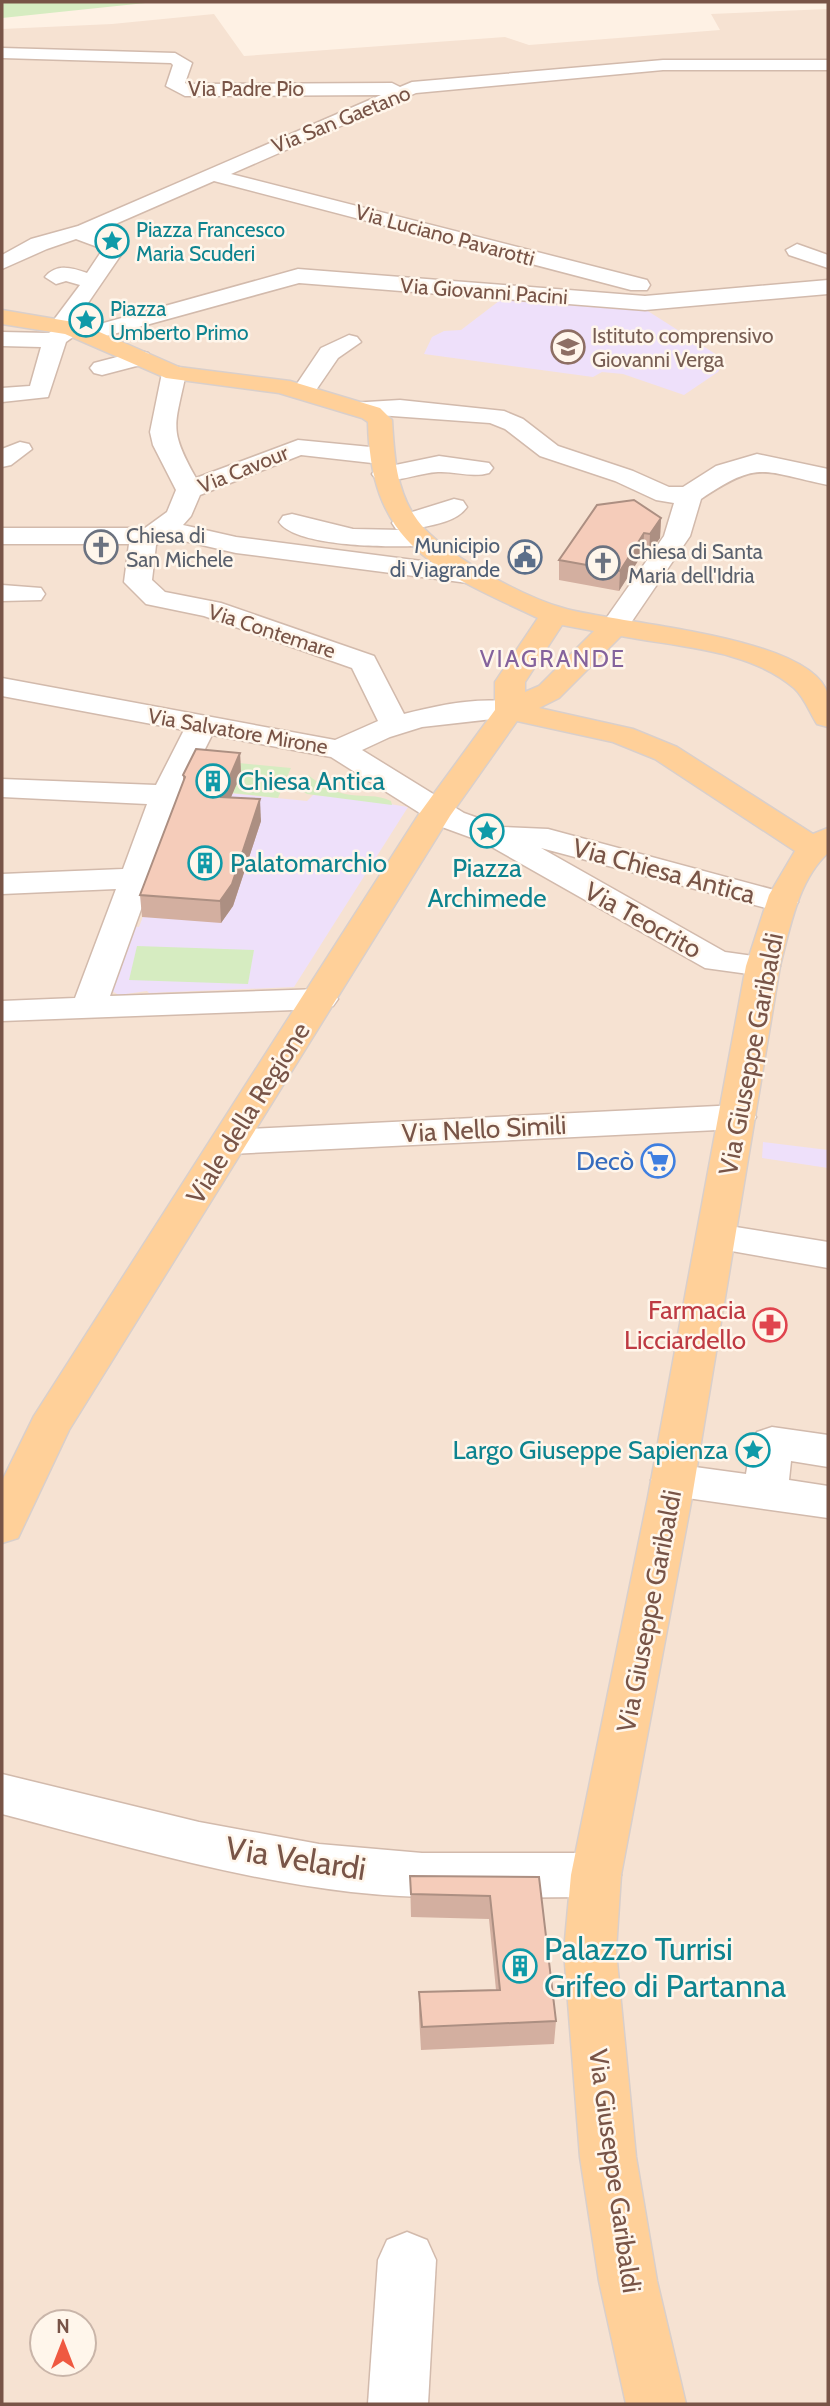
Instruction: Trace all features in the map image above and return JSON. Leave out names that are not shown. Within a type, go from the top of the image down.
[{"type":"main road","points":[[2,317],[69,333],[174,373],[268,383],[359,408],[380,420],[383,465],[391,497],[411,531],[457,568],[554,615],[756,655],[807,684],[828,718]]},
{"type":"main road","points":[[510,710],[510,682],[554,615]]},
{"type":"main road","points":[[510,710],[549,692],[620,628]]},
{"type":"main road","points":[[510,710],[622,735],[666,753],[823,841]]},
{"type":"main road","name":"Viale della Regione","points":[[2,1526],[49,1427],[438,811],[510,710]]},
{"type":"main road","name":"Via Giuseppe Garibaldi","points":[[656,2404],[628,2281],[608,2157],[590,1951],[596,1875],[673,1480],[763,966],[781,902],[823,841]]},
{"type":"street","name":"Via Padre Pio","points":[[2,54],[175,58],[183,63],[175,88],[185,90],[385,87],[401,92]]},
{"type":"street","name":"Via San Gaetano","points":[[2,263],[39,244],[78,233],[209,174],[401,92],[422,86],[663,65],[828,65]]},
{"type":"street","name":"Via Luciano Pavarotti","points":[[209,174],[652,288],[680,300]]},
{"type":"street","points":[[2,395],[40,392],[69,333],[79,303],[115,249],[78,233]]},
{"type":"street","points":[[797,250],[828,262]]},
{"type":"street","points":[[455,290],[520,255]]},
{"type":"street","points":[[56,277],[65,273],[92,282]]},
{"type":"street","name":"Via Giovanni Pacini","points":[[2,340],[69,333],[144,318],[298,276],[645,303],[828,287]]},
{"type":"street","points":[[304,391],[329,353],[349,342]]},
{"type":"street","points":[[102,368],[140,358]]},
{"type":"street","points":[[155,532],[178,516],[189,490],[162,432],[174,373]]},
{"type":"street","points":[[359,408],[400,407],[495,416],[514,424],[549,451],[624,475],[665,495],[689,495],[725,471],[761,454],[828,477]]},
{"type":"street","name":"Via Cavour","points":[[189,490],[298,447],[383,465],[439,464],[480,468]]},
{"type":"street","points":[[620,628],[638,591],[677,536],[689,495]]},
{"type":"street","points":[[292,522],[328,534],[358,538],[411,531],[454,507]]},
{"type":"street","points":[[2,536],[155,532],[420,569],[457,568]]},
{"type":"street","name":"Via Contemare","points":[[155,532],[143,542],[138,574],[138,582],[148,592],[172,603],[211,609],[364,662],[395,725]]},
{"type":"street","points":[[2,593],[31,594]]},
{"type":"street","name":"Via Salvatore Mirone","points":[[2,687],[340,750],[360,738],[395,725],[474,710],[510,710]]},
{"type":"street","points":[[89,1007],[166,795],[202,725]]},
{"type":"street","points":[[340,750],[453,820],[539,848]]},
{"type":"street","points":[[2,788],[166,795]]},
{"type":"street","name":"Via Chiesa Antica","points":[[539,848],[781,902]]},
{"type":"street","name":"Via Teocrito","points":[[539,848],[717,961],[763,966]]},
{"type":"street","points":[[2,884],[134,878]]},
{"type":"street","points":[[2,1011],[321,999]]},
{"type":"street","name":"Via Nello Simili","points":[[230,1142],[738,1117]]},
{"type":"street","points":[[716,1237],[828,1255]]},
{"type":"street","points":[[765,1493],[772,1443],[828,1451]]},
{"type":"street","points":[[673,1480],[828,1503]]},
{"type":"street","name":"Via Velardi","points":[[2,1794],[235,1851],[321,1867],[412,1874],[596,1875]]},
{"type":"street","points":[[398,2404],[407,2260]]},
{"type":"shaded area","points":[[828,9],[828,2404],[2,2404],[2,29],[112,24],[214,14],[244,56],[505,37],[529,45],[720,30],[711,14]]},
{"type":"shaded area","name":"Istituto comprensivo Giovanni Verga","points":[[529,299],[643,308],[725,360],[718,372],[684,395],[623,374],[602,372],[593,377],[424,354],[432,337],[444,331],[461,330],[499,301]]},
{"type":"shaded area","points":[[208,791],[307,801],[313,795],[347,797],[408,807],[294,987],[147,991],[119,995],[110,990],[132,926],[139,927],[182,812]]},
{"type":"shaded area","points":[[763,1142],[828,1150],[828,1168],[762,1158]]},
{"type":"green space","points":[[2,2],[155,2],[2,18]]},
{"type":"green space","points":[[218,761],[291,768],[278,798],[233,793]]},
{"type":"green space","points":[[308,775],[339,792],[381,797],[391,801],[392,805],[307,794],[301,790],[302,778]]},
{"type":"green space","points":[[137,946],[254,950],[248,984],[129,980]]},
{"type":"building","points":[[634,500],[661,518],[650,534],[644,533],[620,571],[559,560],[597,505]]},
{"type":"building","points":[[196,749],[240,753],[221,797],[260,799],[232,884],[220,901],[140,895],[185,777],[183,775]]},
{"type":"building","name":"Palazzo Turrisi Grifeo di Partanna","points":[[410,1876],[539,1877],[556,2021],[422,2027],[419,1992],[500,1990],[490,1896],[411,1894]]},
{"type":"place","name":"Piazza Francesco Maria Scuderi","points":[[112,241]]},
{"type":"place","name":"Piazza Umberto Primo","points":[[86,320]]},
{"type":"place","name":"Istituto comprensivo Giovanni Verga","points":[[568,347]]},
{"type":"place","name":"Chiesa di San Michele","points":[[101,547]]},
{"type":"place","name":"Municipio di Viagrande","points":[[525,557]]},
{"type":"place","name":"Chiesa di Santa Maria dell'Idria","points":[[603,563]]},
{"type":"place","name":"Chiesa Antica","points":[[213,781]]},
{"type":"place","name":"Piazza Archimede","points":[[487,831]]},
{"type":"place","name":"Palatomarchio","points":[[205,863]]},
{"type":"place","name":"Decò","points":[[658,1161]]},
{"type":"place","name":"Farmacia Licciardello","points":[[770,1325]]},
{"type":"place","name":"Largo Giuseppe Sapienza","points":[[753,1450]]},
{"type":"place","name":"Palazzo Turrisi Grifeo di Partanna","points":[[520,1966]]},
{"type":"district","name":"VIAGRANDE","points":[[553,658]]}]
